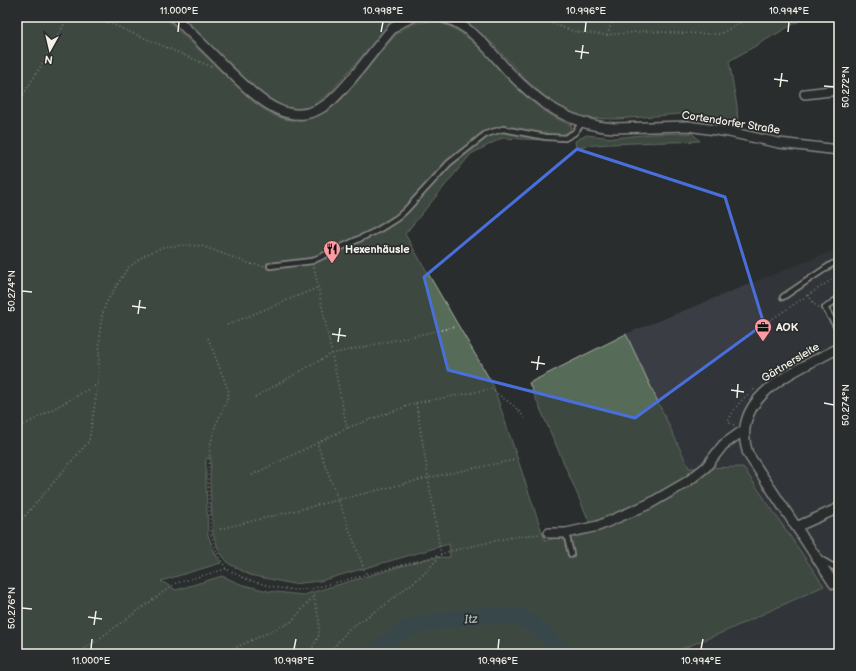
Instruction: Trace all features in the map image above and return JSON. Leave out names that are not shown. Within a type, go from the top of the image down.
[{"type":"street","points":[[174,17],[256,96],[276,109],[292,114],[307,113],[319,109],[332,100],[393,28],[399,23],[413,17]]},
{"type":"street","name":"Cortendorfer Straße","points":[[442,17],[458,23],[472,33],[514,77],[547,106],[582,123],[603,128],[688,126],[729,132],[780,143],[839,150]]},
{"type":"street","points":[[805,94],[839,90]]},
{"type":"street","name":"Gärtnersleite","points":[[834,584],[748,454],[745,446],[744,430],[752,407],[763,392],[780,379],[839,348]]},
{"type":"street","points":[[549,533],[566,533],[598,526],[649,504],[687,482],[706,467],[723,445],[744,430]]},
{"type":"street","points":[[796,527],[839,508]]},
{"type":"lane","points":[[270,266],[312,261],[365,237],[397,218],[449,163],[486,134],[503,129],[546,137],[565,138],[574,133],[582,123]]},
{"type":"lane","points":[[783,297],[832,264],[839,262]]},
{"type":"lane","points":[[839,298],[825,308],[839,331]]},
{"type":"lane","points":[[566,533],[571,554]]},
{"type":"lane","points":[[816,557],[839,570]]},
{"type":"path","points":[[17,105],[66,21],[96,17],[209,67],[229,70]]},
{"type":"path","points":[[532,17],[576,32],[607,35],[648,31],[720,34],[750,17]]},
{"type":"path","points":[[607,35],[614,17]]},
{"type":"path","points":[[17,525],[88,441],[98,384],[102,316],[106,302],[127,269],[143,256],[163,247],[184,245],[202,246],[251,264],[270,266]]},
{"type":"path","points":[[312,261],[347,428]]},
{"type":"path","points":[[763,325],[839,274]]},
{"type":"path","points":[[227,325],[318,288]]},
{"type":"path","points":[[808,295],[816,306],[825,308]]},
{"type":"path","points":[[255,397],[331,354],[455,327]]},
{"type":"path","points":[[208,338],[229,392],[215,427],[210,446],[208,483],[211,534],[217,552],[226,569],[248,580],[263,585],[294,590],[311,589],[441,555]]},
{"type":"path","points":[[17,429],[98,384]]},
{"type":"path","points":[[252,475],[347,428],[416,403],[491,389],[514,406],[525,418]]},
{"type":"path","points":[[416,403],[441,555]]},
{"type":"path","points":[[317,443],[340,500],[366,574]]},
{"type":"path","points":[[220,529],[428,478],[514,460]]},
{"type":"path","points":[[328,654],[349,629],[385,605],[418,579],[441,555],[446,552],[513,537],[549,533]]},
{"type":"path","points":[[78,654],[176,583],[226,569]]},
{"type":"path","points":[[309,654],[319,635],[319,620],[311,589]]},
{"type":"path","points":[[222,654],[291,622],[314,596]]},
{"type":"highlighted area","points":[[577,149],[725,197],[764,324],[635,418],[448,370],[424,277]]},
{"type":"shaded area","points":[[839,248],[839,654],[669,654],[726,631],[824,586],[743,467],[689,469],[626,334]]},
{"type":"green space","points":[[17,17],[164,17],[256,104],[273,115],[299,121],[315,117],[329,110],[341,100],[397,33],[406,28],[422,22],[436,22],[463,34],[487,55],[529,99],[543,110],[572,126],[564,141],[502,138],[471,154],[405,234],[493,385],[545,541],[592,528],[529,383],[626,334],[689,468],[743,467],[824,586],[726,631],[669,654],[17,654]],"holes":[[[211,457],[210,483],[213,534],[219,551],[229,564],[250,575],[293,584],[320,581],[449,544],[450,557],[429,558],[303,595],[268,591],[243,585],[222,576],[176,590],[161,581],[221,563],[215,553],[208,535],[206,459]]]},
{"type":"green space","points":[[180,17],[401,17],[390,24],[330,93],[311,107],[299,110],[278,105],[263,95]]},
{"type":"green space","points":[[458,17],[806,17],[729,61],[737,106],[738,123],[680,114],[617,119],[584,118],[567,111],[550,101],[527,81],[494,45]]},
{"type":"green space","points":[[692,133],[700,141],[622,143],[576,147],[575,141],[586,135],[614,138],[651,134]]},
{"type":"waterway","name":"Itz","points":[[373,654],[396,635],[415,626],[464,617],[481,616],[512,616],[523,619],[535,626],[565,654]]},
{"type":"place","name":"Hexenhäusle","points":[[332,264]]},
{"type":"place","name":"AOK","points":[[763,342]]}]
